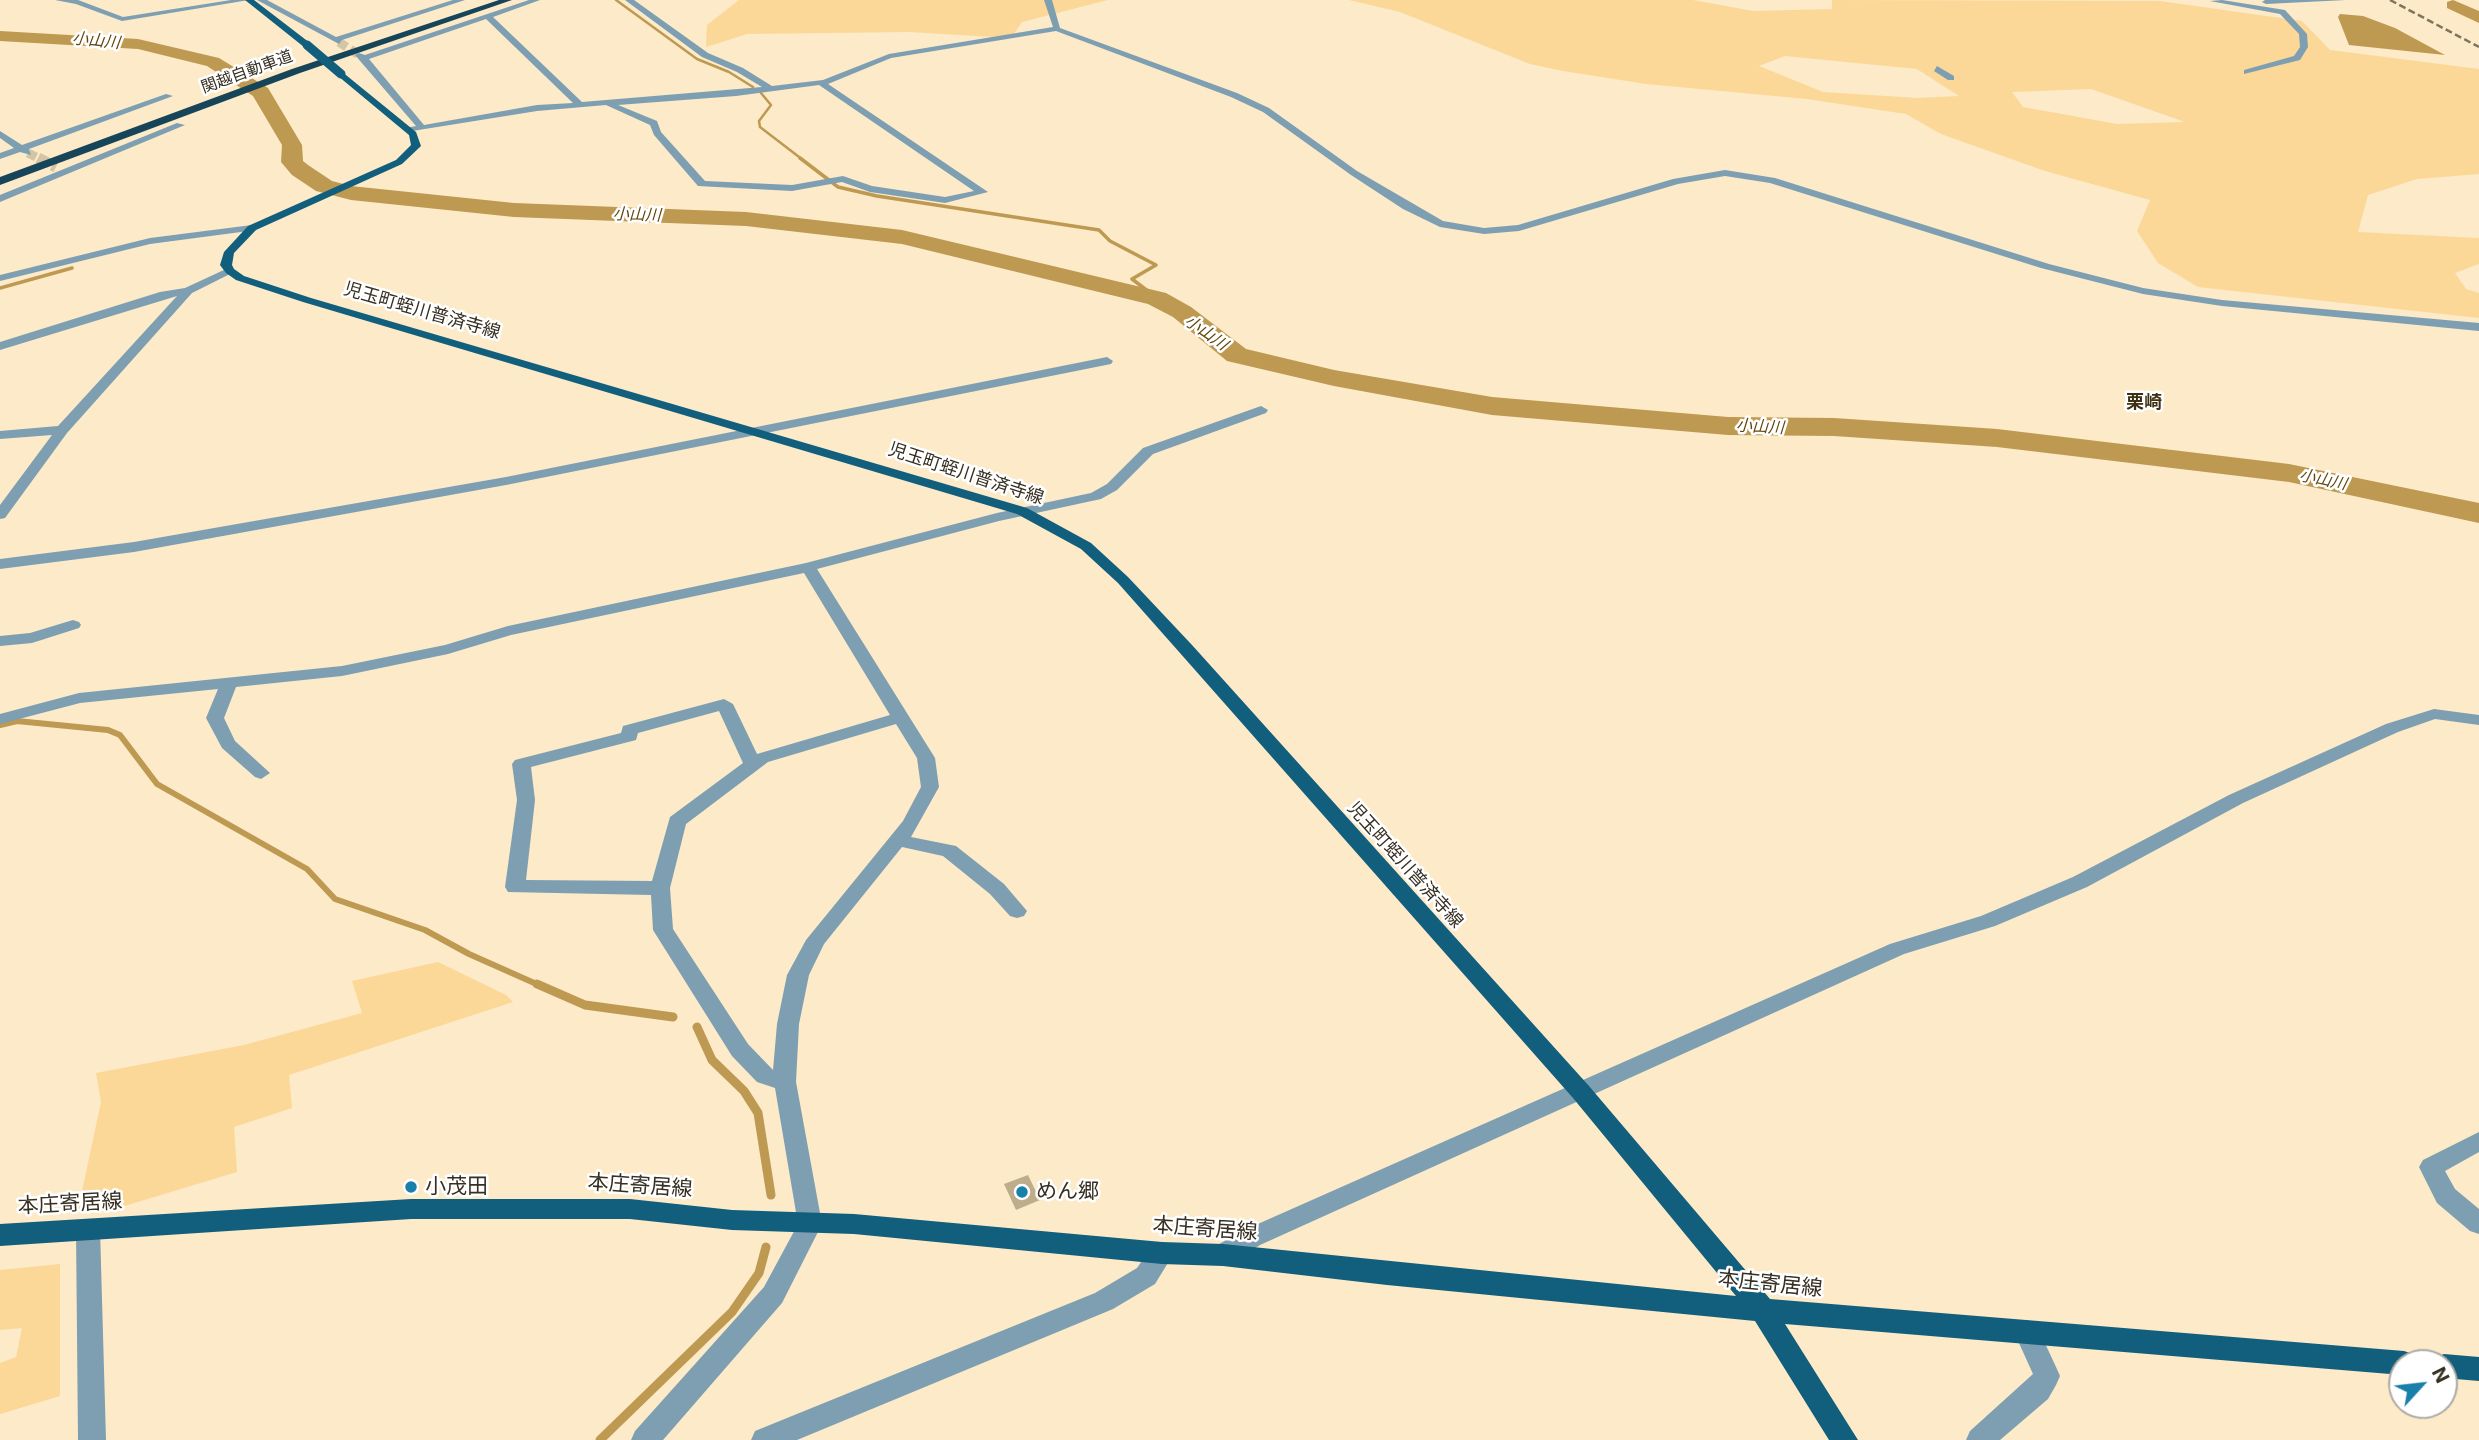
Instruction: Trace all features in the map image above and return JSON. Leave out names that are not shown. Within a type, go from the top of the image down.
[{"type":"highway","name":"関越自動車道","points":[[0,181],[285,66],[485,0]]},
{"type":"highway","name":"関越自動車道","points":[[0,170],[508,0]]},
{"type":"main road","points":[[230,271],[226,265],[229,253],[252,228],[399,162],[416,146],[416,138],[409,130],[247,0]]},
{"type":"main road","name":"児玉町蛭川普済寺線","points":[[230,271],[249,281],[307,300],[756,430],[1021,511],[1086,547],[1123,580],[1581,1092],[1761,1308],[1844,1440]]},
{"type":"main road","name":"本庄寄居線","points":[[0,1234],[411,1209],[630,1209],[810,1224],[854,1224],[1162,1253],[1223,1255],[1387,1274],[1823,1316],[2388,1362]]},
{"type":"main road","points":[[2458,1367],[2479,1369]]},
{"type":"street","points":[[60,0],[80,3],[122,19],[247,0]]},
{"type":"street","points":[[80,3],[94,0]]},
{"type":"street","points":[[261,0],[337,41],[461,0]]},
{"type":"street","points":[[417,0],[432,9]]},
{"type":"street","points":[[422,128],[362,57],[536,0]]},
{"type":"street","points":[[629,0],[705,55],[740,70],[771,89]]},
{"type":"street","points":[[1048,0],[1056,29]]},
{"type":"street","points":[[2202,0],[2282,12],[2302,34],[2304,47],[2297,58],[2247,72]]},
{"type":"street","points":[[2214,1],[2342,0]]},
{"type":"street","points":[[163,2],[178,9]]},
{"type":"street","points":[[487,16],[579,104]]},
{"type":"street","points":[[409,130],[510,112],[771,89],[820,82],[841,77],[889,56],[1056,29],[1222,90],[1266,110],[1399,202],[1433,222],[1454,227],[1484,231],[1519,228],[1702,175],[1747,175],[2045,266],[2143,291],[2222,303],[2479,327]]},
{"type":"street","points":[[1937,69],[1951,78]]},
{"type":"street","points":[[608,102],[654,123],[657,133],[702,184],[792,188],[847,179],[870,190],[945,200],[983,192],[820,82]]},
{"type":"street","points":[[0,156],[173,111]]},
{"type":"street","points":[[0,199],[173,111]]},
{"type":"street","points":[[0,134],[24,150]]},
{"type":"street","points":[[0,278],[150,241],[252,228]]},
{"type":"street","points":[[0,346],[164,294],[188,291],[230,271]]},
{"type":"street","points":[[0,515],[62,430],[188,291]]},
{"type":"street","points":[[0,564],[134,547],[506,481],[1107,361]]},
{"type":"street","points":[[0,719],[79,698],[342,671],[448,649],[508,631],[808,567],[1021,511],[1096,496],[1112,487],[1148,451],[1261,410]]},
{"type":"street","points":[[0,435],[62,430]]},
{"type":"street","points":[[645,1440],[773,1294],[810,1224],[785,1082],[789,1024],[798,975],[816,940],[911,824],[930,787],[926,758],[808,567]]},
{"type":"street","points":[[0,641],[32,638],[74,625]]},
{"type":"street","points":[[229,682],[215,718],[228,744],[261,773]]},
{"type":"street","points":[[660,888],[515,887],[526,800],[521,764],[630,736],[629,730],[723,704],[753,765]]},
{"type":"street","points":[[1223,1255],[1251,1238],[1897,949],[1988,921],[2080,882],[2236,799],[2392,727],[2434,714],[2479,720]]},
{"type":"street","points":[[785,1082],[765,1076],[740,1050],[663,930],[660,888],[677,821],[762,758],[901,717]]},
{"type":"street","points":[[897,841],[949,851],[997,889],[1017,911]]},
{"type":"street","points":[[2479,1141],[2431,1167],[2446,1196],[2479,1224]]},
{"type":"street","points":[[88,1229],[92,1440]]},
{"type":"street","points":[[765,1440],[1104,1301],[1146,1276],[1162,1253]]},
{"type":"street","points":[[1980,1440],[2038,1390],[2047,1376],[2027,1332]]},
{"type":"shaded area","points":[[739,0],[1108,0],[1022,22],[1011,38],[909,32],[747,34],[706,47],[707,25]]},
{"type":"shaded area","points":[[1349,0],[1693,0],[1753,11],[1832,9],[1832,0],[2160,1],[2302,21],[2330,50],[2479,69],[2479,174],[2417,179],[2368,195],[2358,232],[2479,238],[2479,264],[2455,273],[2466,289],[2479,293],[2479,318],[2198,287],[2158,263],[2137,231],[2150,200],[2045,171],[1941,134],[1906,114],[1807,99],[1646,84],[1563,71],[1530,64],[1400,12]],"holes":[[[1785,56],[1917,69],[1959,96],[1918,98],[1823,92],[1759,66]],[[2091,89],[2185,122],[2117,124],[2023,107],[2012,92]]]},
{"type":"shaded area","points":[[2340,14],[2363,16],[2395,28],[2445,55],[2349,45],[2338,17]]},
{"type":"shaded area","points":[[438,962],[506,995],[513,1002],[289,1075],[292,1108],[234,1127],[237,1172],[121,1207],[78,1210],[101,1102],[96,1073],[244,1045],[362,1013],[352,981]]},
{"type":"shaded area","points":[[60,1264],[60,1396],[0,1414],[0,1363],[16,1357],[22,1328],[0,1330],[0,1270]]},
{"type":"building","name":"めん郷","points":[[1028,1175],[1040,1200],[1016,1210],[1004,1184]]},
{"type":"waterway","points":[[616,0],[697,59],[729,72],[753,87]]},
{"type":"waterway","points":[[2453,5],[2479,18]]},
{"type":"waterway","name":"小山川","points":[[0,36],[138,44],[213,62],[261,92],[292,145],[292,162],[300,170],[324,186],[351,193],[514,210],[746,219],[902,237],[1157,298],[1182,312],[1237,355],[1334,378],[1492,406],[1728,426],[1834,427],[1997,438],[2289,473],[2479,513]]},
{"type":"waterway","points":[[761,93],[771,105],[759,121],[760,127],[803,160]]},
{"type":"waterway","points":[[800,158],[838,187],[877,196],[1099,230],[1110,241],[1156,265],[1132,279],[1157,298]]},
{"type":"waterway","points":[[0,288],[72,268]]},
{"type":"waterway","points":[[0,725],[17,721],[108,730],[120,735],[157,784],[307,869],[335,899],[425,930],[469,954],[541,986]]},
{"type":"waterway","points":[[537,984],[585,1005],[673,1017]]},
{"type":"waterway","points":[[697,1027],[712,1060],[744,1091],[758,1113],[771,1195]]},
{"type":"waterway","points":[[600,1440],[732,1312],[759,1273],[766,1247]]},
{"type":"tunnel","points":[[339,42],[359,55]]},
{"type":"tunnel","points":[[28,153],[56,167]]},
{"type":"railway","points":[[2390,0],[2479,47]]},
{"type":"place","name":"小茂田","points":[[411,1187]]},
{"type":"place","name":"めん郷","points":[[1022,1192]]},
{"type":"district","name":"栗崎","points":[[2144,403]]}]
